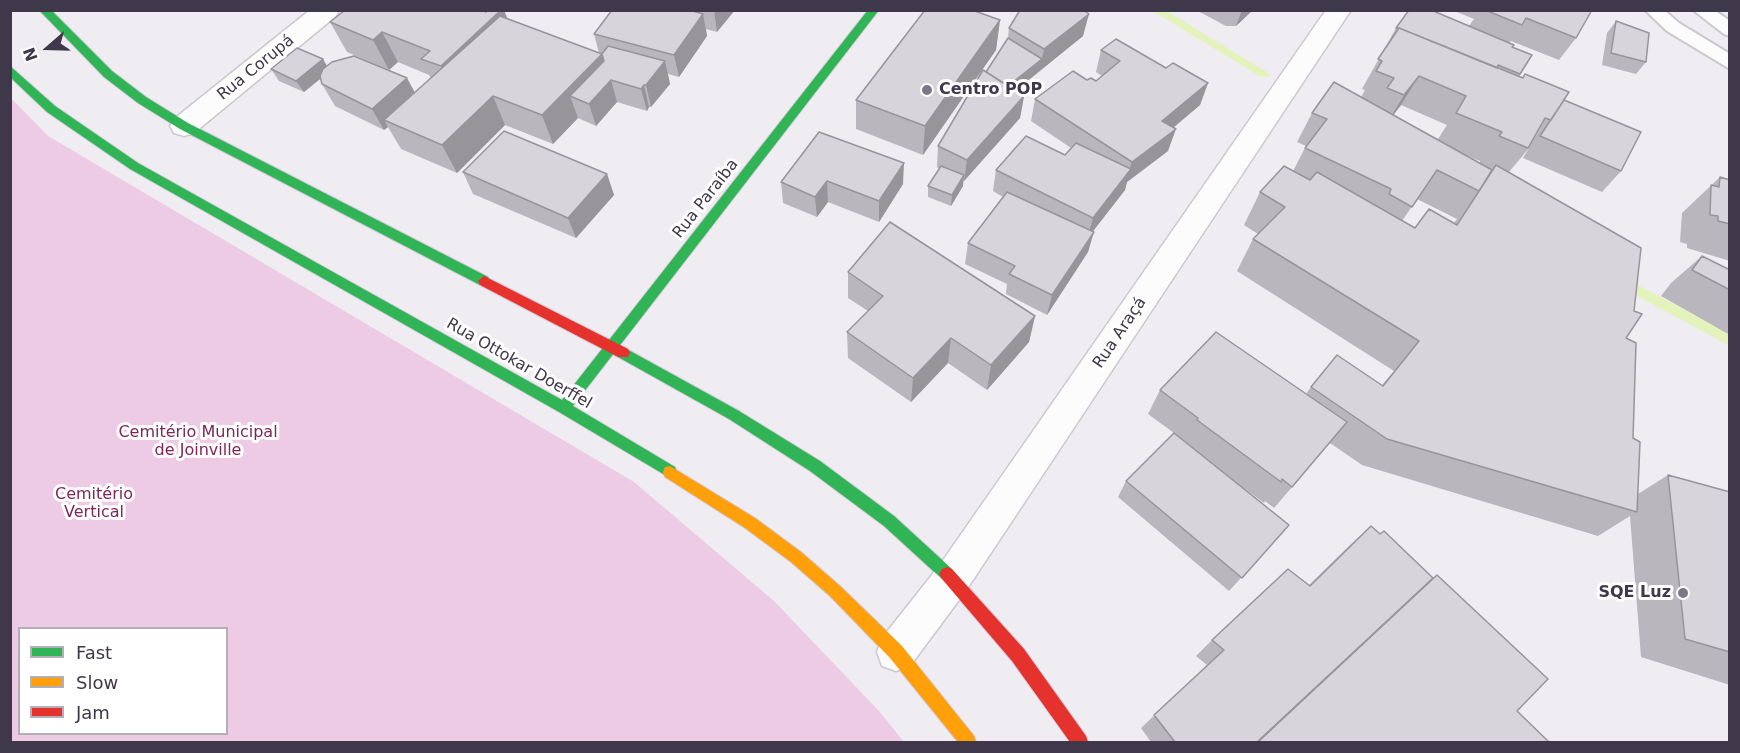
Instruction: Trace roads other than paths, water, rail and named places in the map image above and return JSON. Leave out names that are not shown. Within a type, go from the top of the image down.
[{"type":"street","points":[[44,10],[108,74],[142,100],[184,126],[612,347],[734,415],[814,466],[889,521],[952,579],[1018,655],[1080,742]]},
{"type":"street","name":"Rua Corupá","points":[[184,126],[327,10]]},
{"type":"street","name":"Rua Paraíba","points":[[564,408],[874,10]]},
{"type":"street","name":"Rua Araçá","points":[[896,652],[952,579],[1339,10]]},
{"type":"street","name":"Rua Ottokar Doerffel","points":[[10,70],[57,114],[134,166],[564,408],[699,489],[759,530],[796,557],[835,591],[896,652],[968,742]]},
{"type":"lane","points":[[1653,10],[1673,27],[1730,63]]},
{"type":"lane","points":[[1701,10],[1730,30]]},
{"type":"waterway","points":[[1156,10],[1265,74]]},
{"type":"waterway","points":[[1621,281],[1730,341]]},
{"type":"place","name":"Centro POP","points":[[927,90]]},
{"type":"place","name":"SQE Luz","points":[[1683,593]]},
{"type":"park label","name":"Cemitério Municipal de Joinville","points":[[198,442]]},
{"type":"park label","name":"Cemitério Vertical","points":[[94,504]]}]
